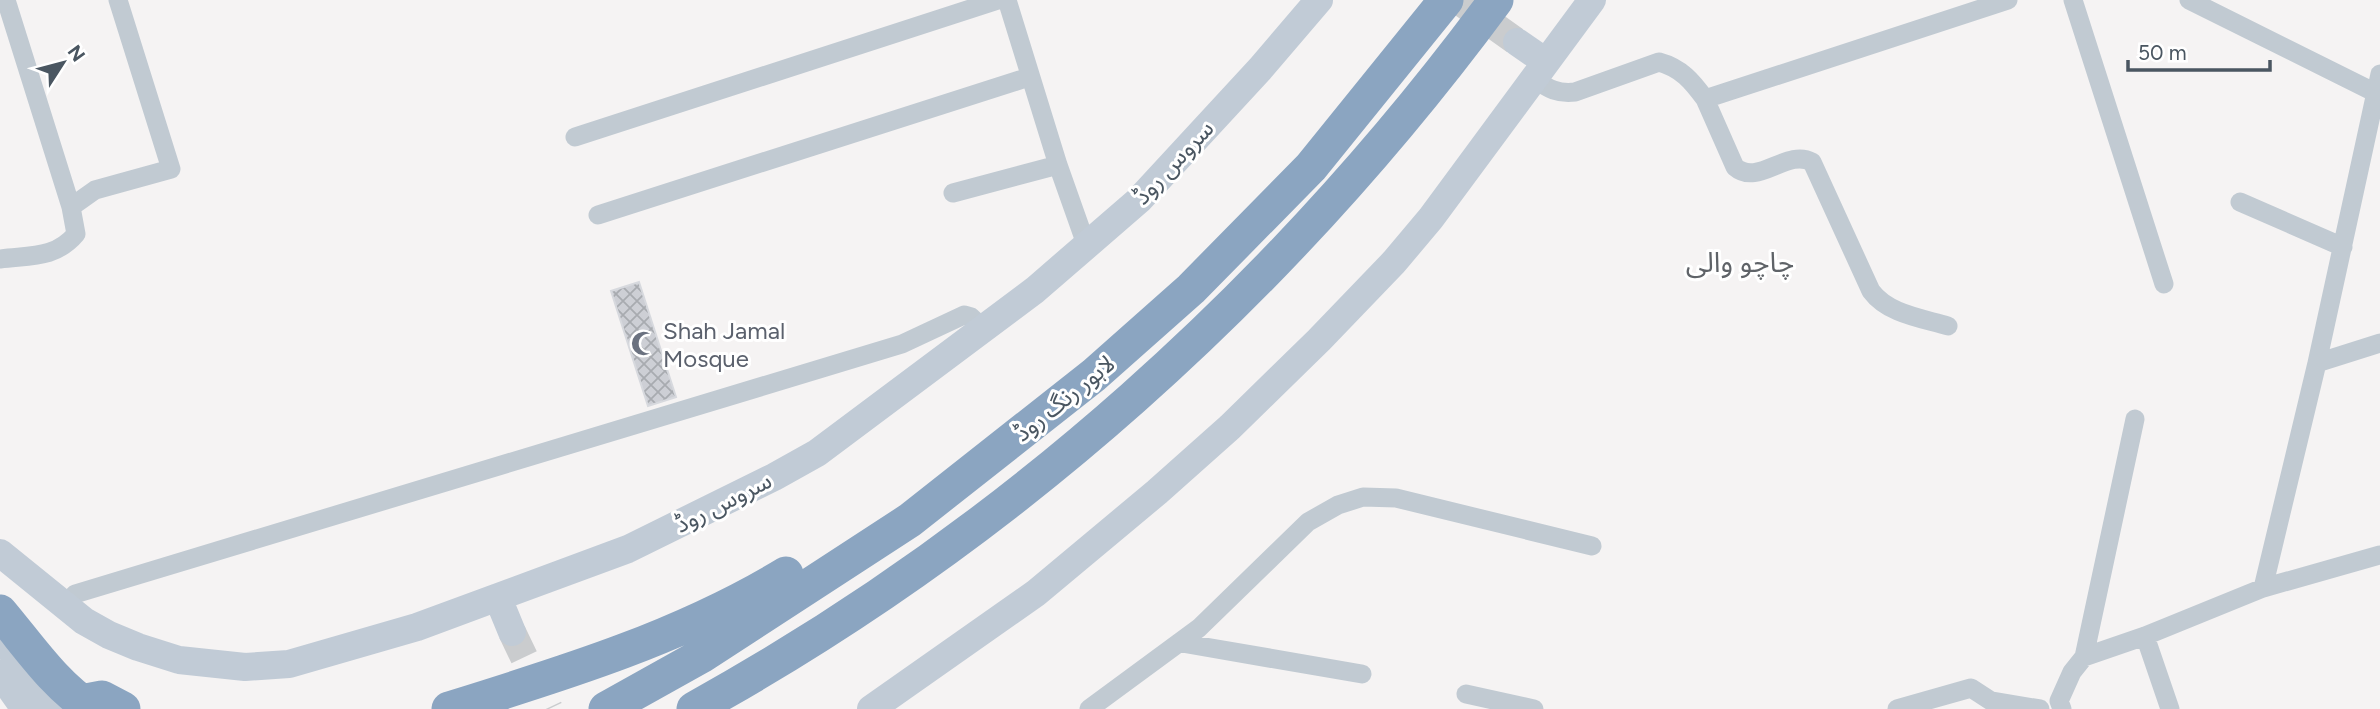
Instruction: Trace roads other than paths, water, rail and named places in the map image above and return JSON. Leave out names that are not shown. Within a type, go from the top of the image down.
[{"type":"highway","name":"لاہور رنگ روڈ","points":[[606,709],[701,656],[910,520],[1094,375],[1191,289],[1311,167],[1446,0]]},
{"type":"highway","name":"لاہور رنگ روڈ","points":[[694,709],[763,671],[839,623],[950,545],[1055,465],[1135,399],[1225,313],[1307,228],[1386,140],[1458,52],[1496,0]]},
{"type":"highway","points":[[449,709],[641,646],[730,606],[871,523],[972,473]]},
{"type":"highway","points":[[0,612],[77,707],[102,698],[123,709]]},
{"type":"highway","points":[[727,709],[763,671]]},
{"type":"street","points":[[2,253],[33,258],[66,245],[76,234],[71,208],[6,0]]},
{"type":"street","points":[[71,208],[95,190],[171,169],[118,0]]},
{"type":"street","points":[[575,137],[998,0]]},
{"type":"street","points":[[1007,0],[1029,77],[1087,247]]},
{"type":"street","name":"سروس روڈ","points":[[0,553],[84,621],[138,648],[200,664],[245,667],[289,664],[417,626],[628,549],[817,453],[1035,290],[1139,200],[1260,69],[1319,0]]},
{"type":"street","points":[[871,709],[1036,593],[1230,427],[1319,340],[1402,253],[1462,180],[1592,0]]},
{"type":"street","points":[[1705,99],[2008,0]]},
{"type":"street","points":[[2073,0],[2164,284]]},
{"type":"street","points":[[2189,0],[2379,87],[2318,363],[2263,588]]},
{"type":"street","points":[[1517,42],[1541,71],[1548,88],[1561,93],[1575,92],[1659,62],[1673,66],[1685,74],[1705,99],[1735,167],[1742,173],[1751,174],[1796,159],[1805,158],[1812,162],[1871,291],[1879,302],[1889,308],[1948,326]]},
{"type":"street","points":[[598,215],[1029,77]]},
{"type":"street","points":[[953,193],[1058,165]]},
{"type":"street","points":[[2241,202],[2343,247]]},
{"type":"street","points":[[65,607],[75,594],[902,344],[964,315],[971,317],[984,329]]},
{"type":"street","points":[[2318,363],[2380,343]]},
{"type":"street","points":[[1897,709],[1971,688],[1991,701],[2051,707],[2084,657],[2135,419]]},
{"type":"street","points":[[1089,709],[1182,643],[1308,522],[1338,505],[1363,497],[1396,498],[1592,546]]},
{"type":"street","points":[[2084,657],[2145,636],[2263,588],[2380,555]]},
{"type":"street","points":[[498,598],[512,632]]},
{"type":"street","points":[[0,636],[77,707]]},
{"type":"street","points":[[2145,636],[2170,709]]},
{"type":"street","points":[[1182,643],[1362,674]]},
{"type":"street","points":[[0,674],[25,709]]},
{"type":"street","points":[[1466,694],[1493,704],[1534,709]]},
{"type":"tunnel","points":[[1458,0],[1517,42]]},
{"type":"tunnel","points":[[512,632],[549,709]]},
{"type":"place","name":"Shah Jamal Mosque","points":[[643,344]]},
{"type":"district","name":"چاچو والی","points":[[1740,262]]}]
